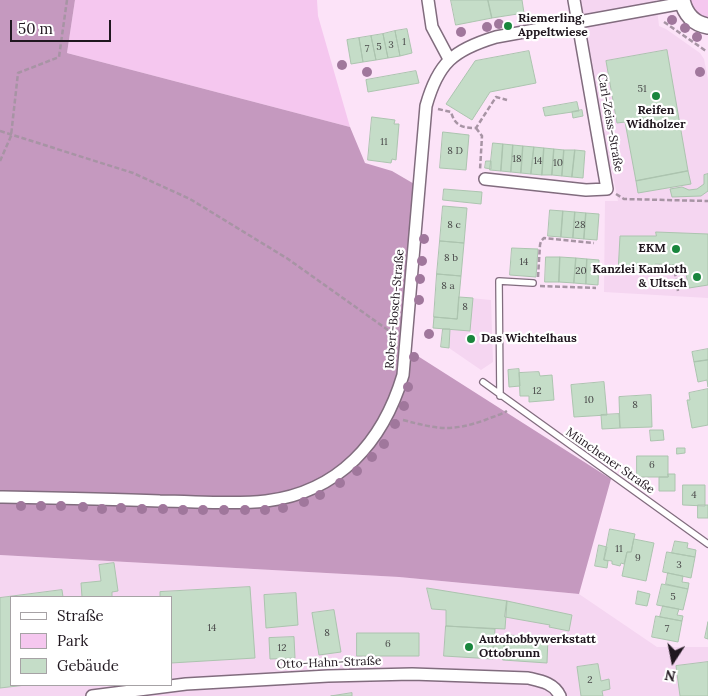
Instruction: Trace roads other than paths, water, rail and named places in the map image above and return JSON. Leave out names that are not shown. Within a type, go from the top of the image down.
[{"type":"main road","points":[[682,1],[687,14],[695,21],[708,26]]},
{"type":"street","points":[[428,0],[432,27],[449,59]]},
{"type":"street","name":"Carl-Zeiss-Straße","points":[[485,179],[586,190],[608,190],[574,0]]},
{"type":"street","name":"Robert-Bosch-Straße","points":[[0,497],[243,502],[274,499],[308,490],[328,480],[345,468],[370,443],[392,408],[403,375],[426,106],[432,86],[449,59],[477,42],[496,37],[682,1]]},
{"type":"street","name":"Otto-Hahn-Straße","points":[[172,686],[328,676],[412,674],[528,678],[545,682],[554,687],[560,696]]},
{"type":"street","name":"Otto-Hahn-Straße","points":[[92,696],[171,686]]},
{"type":"lane","points":[[500,396],[499,281],[533,282]]},
{"type":"lane","name":"Münchener Straße","points":[[483,382],[708,544]]},
{"type":"place","name":"Riemerling, Appeltwiese","points":[[508,26]]},
{"type":"place","name":"Reifen Widholzer","points":[[656,96]]},
{"type":"place","name":"EKM","points":[[676,249]]},
{"type":"place","name":"Kanzlei Kamloth & Ultsch","points":[[697,277]]},
{"type":"place","name":"Das Wichtelhaus","points":[[471,339]]},
{"type":"place","name":"Autohobbywerkstatt Ottobrunn","points":[[469,647]]}]
